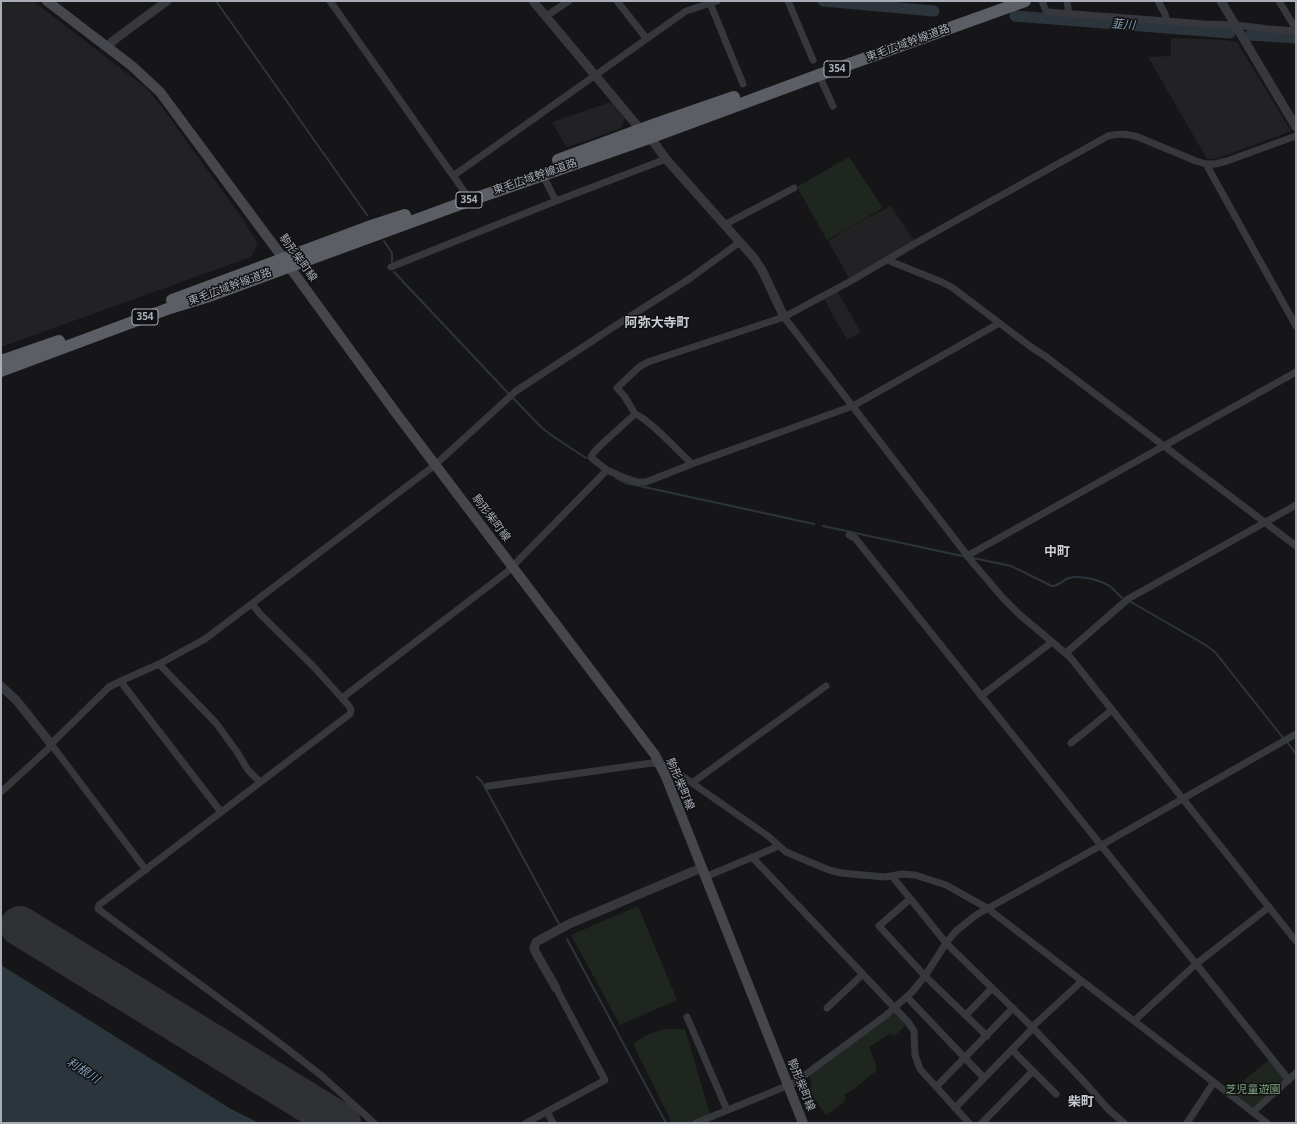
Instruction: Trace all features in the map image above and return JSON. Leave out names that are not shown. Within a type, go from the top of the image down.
[{"type":"highway","name":"東毛広域幹線道路","points":[[1,361],[542,174],[645,134],[1005,1]]},
{"type":"highway","name":"東毛広域幹線道路","points":[[1,371],[170,308],[206,297],[368,227],[412,213],[538,168],[645,134],[819,75],[1025,1]]},
{"type":"main road","name":"駒形柴町線","points":[[47,1],[141,74],[160,92],[435,465],[626,716],[660,764],[803,1123]]},
{"type":"street","points":[[107,47],[114,40],[167,1]]},
{"type":"street","points":[[330,1],[466,194]]},
{"type":"street","points":[[533,1],[666,159],[754,258],[762,270],[784,317],[967,556],[1002,598],[1066,653],[1296,941]]},
{"type":"street","points":[[546,16],[569,1]]},
{"type":"street","points":[[617,1],[646,38]]},
{"type":"street","points":[[788,1],[813,60]]},
{"type":"street","points":[[1042,1],[1046,11],[1069,14],[1235,24],[1296,31],[1279,1]]},
{"type":"street","points":[[1067,1],[1069,14]]},
{"type":"street","points":[[1158,1],[1167,21]]},
{"type":"street","points":[[1221,1],[1296,127]]},
{"type":"street","points":[[453,176],[686,11],[713,2],[743,84]]},
{"type":"street","points":[[819,75],[833,106]]},
{"type":"street","points":[[692,464],[650,424],[635,414],[625,397],[617,388],[639,367],[648,362],[784,317],[1112,135],[1120,134],[1138,137],[1206,164],[1215,164],[1227,161],[1296,136]]},
{"type":"street","points":[[391,267],[666,159]]},
{"type":"street","points":[[1206,164],[1296,326]]},
{"type":"street","points":[[542,174],[556,201]]},
{"type":"street","points":[[724,226],[794,188]]},
{"type":"street","points":[[1,792],[48,749],[50,744],[109,687],[159,664],[205,639],[435,465],[516,392],[689,279],[740,242]]},
{"type":"street","points":[[888,259],[953,288],[1031,347],[1046,356],[1296,546]]},
{"type":"street","points":[[635,414],[603,442],[591,457],[607,470],[631,480],[646,482],[853,406],[999,323]]},
{"type":"street","points":[[967,556],[1163,445],[1296,372]]},
{"type":"street","points":[[342,698],[507,572],[607,470]]},
{"type":"street","points":[[1066,653],[1128,599],[1296,505]]},
{"type":"street","points":[[849,535],[855,538],[1288,1080]]},
{"type":"street","points":[[252,604],[261,615],[314,667],[342,698],[349,706],[351,710],[350,714],[98,907],[99,911],[277,1041],[322,1076],[374,1123]]},
{"type":"street","points":[[980,696],[1052,642]]},
{"type":"street","points":[[159,664],[216,722],[248,770],[260,782]]},
{"type":"street","points":[[121,681],[221,812]]},
{"type":"street","points":[[1,686],[17,700],[146,870]]},
{"type":"street","points":[[692,783],[826,686]]},
{"type":"street","points":[[1071,744],[1112,710]]},
{"type":"street","points":[[696,1123],[797,1081],[895,1008],[907,997],[925,976],[946,943],[956,931],[976,915],[1296,734]]},
{"type":"street","points":[[488,786],[652,763],[660,764],[672,769],[768,836],[786,852],[834,872],[872,876],[908,874],[940,882],[987,908],[1267,1123]]},
{"type":"street","points":[[526,1123],[605,1080],[536,953],[534,946],[536,942],[569,924],[703,872],[752,857],[779,846]]},
{"type":"street","points":[[752,857],[895,1008],[913,1029],[915,1055],[918,1066],[969,1123]]},
{"type":"street","points":[[892,876],[946,943],[1033,1028],[1108,1109],[1124,1123]]},
{"type":"street","points":[[910,899],[879,926],[925,976],[986,1036]]},
{"type":"street","points":[[1134,1021],[1196,964],[1269,907]]},
{"type":"street","points":[[827,1008],[863,974]]},
{"type":"street","points":[[954,1108],[1082,981]]},
{"type":"street","points":[[966,1015],[992,988]]},
{"type":"street","points":[[907,997],[984,1078]]},
{"type":"street","points":[[936,1087],[1013,1008]]},
{"type":"street","points":[[687,1018],[727,1110]]},
{"type":"street","points":[[1012,1050],[1056,1094]]},
{"type":"street","points":[[982,1123],[1033,1071]]},
{"type":"street","points":[[1253,1112],[1296,1073]]},
{"type":"street","points":[[1187,1123],[1214,1082]]},
{"type":"street","points":[[547,1112],[553,1123]]},
{"type":"shaded area","points":[[1,1],[33,1],[145,87],[162,107],[242,218],[258,244],[251,257],[1,347]]},
{"type":"shaded area","points":[[1171,38],[1224,40],[1237,42],[1291,131],[1216,159],[1207,159],[1148,57],[1171,56]]},
{"type":"shaded area","points":[[611,102],[625,118],[621,128],[566,147],[552,122]]},
{"type":"shaded area","points":[[891,206],[915,242],[849,278],[828,241],[857,223]]},
{"type":"shaded area","points":[[837,291],[861,332],[847,340],[824,299]]},
{"type":"green space","points":[[849,157],[883,208],[827,240],[797,187]]},
{"type":"green space","points":[[638,906],[677,1000],[620,1025],[571,935]]},
{"type":"green space","points":[[895,1012],[908,1024],[894,1036],[891,1033],[869,1047],[876,1064],[876,1071],[844,1095],[846,1098],[844,1100],[845,1101],[826,1115],[809,1089],[812,1086],[809,1075]]},
{"type":"green space","points":[[685,1029],[710,1114],[691,1123],[672,1123],[633,1044],[650,1034],[660,1030]]},
{"type":"green space","name":"芝児童遊園","points":[[1269,1060],[1285,1079],[1252,1107],[1231,1091]]},
{"type":"water","name":"利根川","points":[[1,965],[231,1109],[259,1123],[5,1123],[1,1120]]},
{"type":"waterway","points":[[216,1],[367,215]]},
{"type":"waterway","name":"韮川","points":[[823,1],[934,11]]},
{"type":"waterway","name":"韮川","points":[[1015,16],[1230,33]]},
{"type":"waterway","name":"韮川","points":[[1250,35],[1296,38]]},
{"type":"waterway","points":[[384,241],[392,253],[392,262]]},
{"type":"waterway","points":[[394,272],[508,393]]},
{"type":"waterway","points":[[513,398],[542,428],[586,458]]},
{"type":"waterway","points":[[616,478],[626,483],[814,524]]},
{"type":"waterway","points":[[823,526],[962,556]]},
{"type":"waterway","points":[[973,558],[1011,566],[1052,586],[1074,577],[1096,580],[1107,584],[1122,598]]},
{"type":"waterway","points":[[1131,602],[1204,644],[1215,652],[1284,739]]},
{"type":"waterway","points":[[1287,742],[1296,754]]},
{"type":"waterway","points":[[477,777],[482,782],[559,924]]},
{"type":"waterway","points":[[567,939],[666,1123]]},
{"type":"runway","points":[[20,926],[341,1123]]},
{"type":"district","name":"阿弥大寺町","points":[[657,323]]},
{"type":"district","name":"中町","points":[[1057,552]]},
{"type":"district","name":"柴町","points":[[1081,1102]]}]
